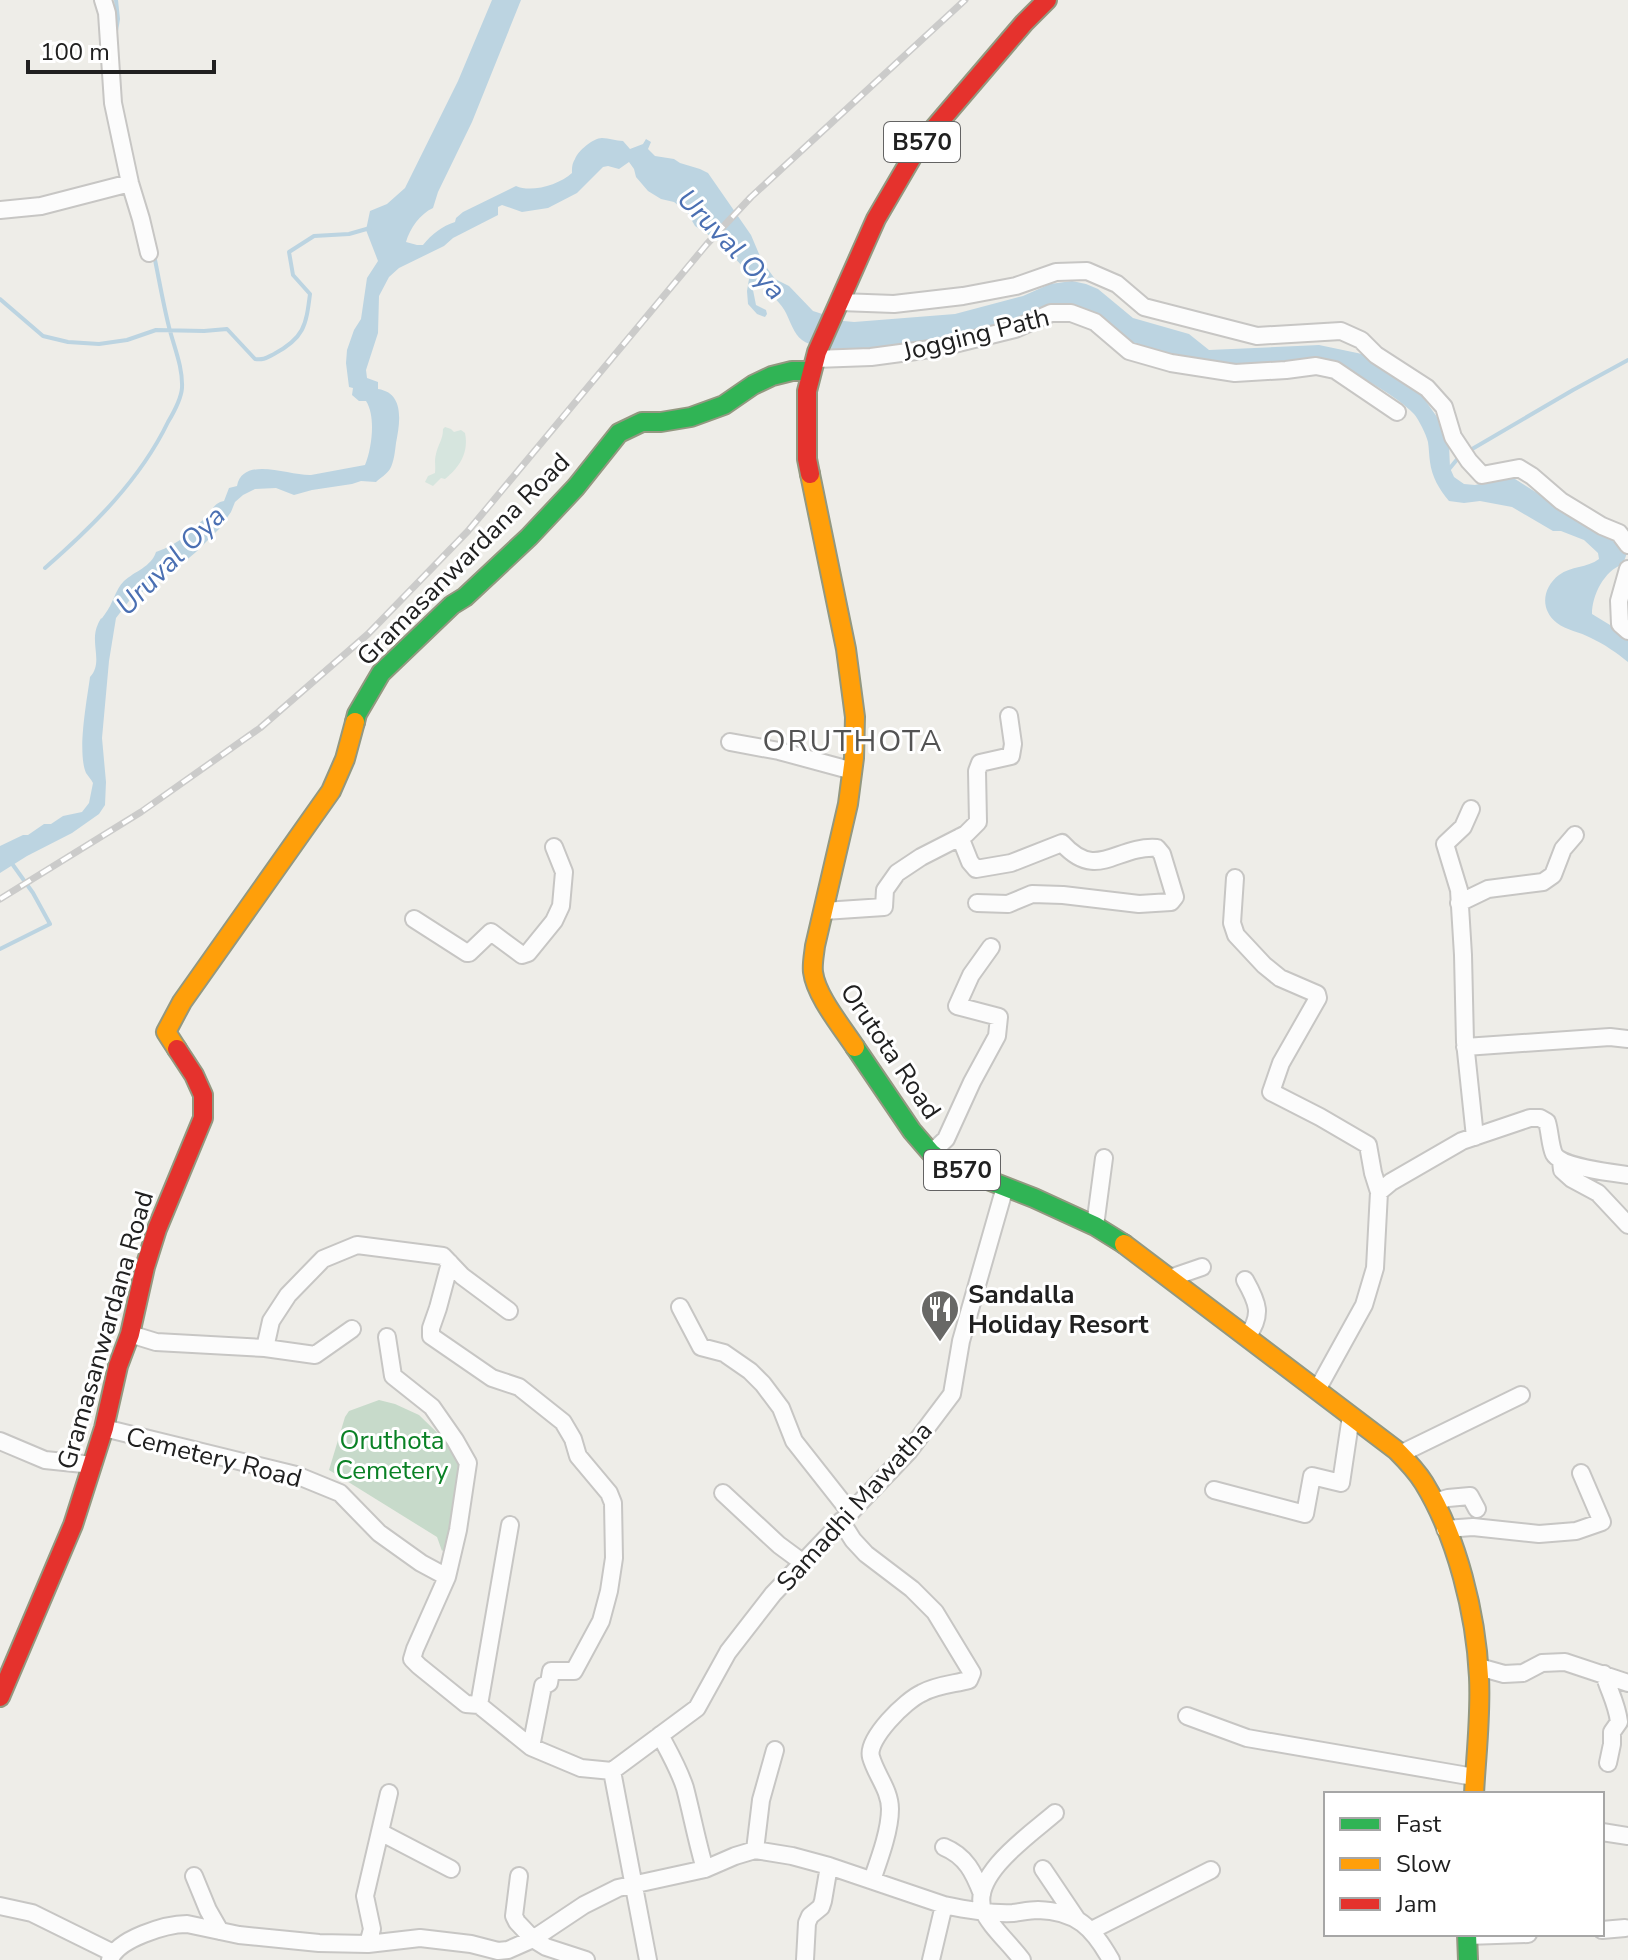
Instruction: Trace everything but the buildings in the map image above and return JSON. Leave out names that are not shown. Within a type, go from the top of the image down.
[{"type":"main road","name":"B570","points":[[815,361],[876,219],[918,147],[1047,0]]},
{"type":"main road","name":"Orutota Road","points":[[815,361],[806,411],[807,459],[852,686],[855,717],[853,771],[812,968],[819,989],[845,1034],[912,1131],[931,1153],[944,1163],[1095,1226],[1118,1239],[1410,1463],[1424,1482],[1445,1529],[1469,1610],[1479,1667],[1474,1786]]},
{"type":"main road","name":"Gramasanwardana Road","points":[[0,1697],[73,1525],[104,1428],[118,1366],[130,1334],[157,1229],[203,1118],[203,1095],[166,1032],[168,1026],[331,791],[345,759],[357,714],[381,673],[529,537],[576,487],[619,433],[642,422],[691,417],[724,405],[753,385],[815,361]]},
{"type":"main road","points":[[1467,1936],[1468,1960]]},
{"type":"street","points":[[103,0],[107,13],[113,103],[149,253]]},
{"type":"street","points":[[0,210],[41,206],[130,183]]},
{"type":"street","points":[[838,306],[894,304],[963,296],[1016,286],[1056,272],[1087,271],[1117,284],[1144,307],[1257,336],[1341,331],[1361,340],[1376,355],[1427,388],[1444,407],[1447,423],[1465,455],[1482,475],[1519,468],[1561,501],[1619,533],[1628,545]]},
{"type":"street","name":"Jogging Path","points":[[815,361],[938,348],[1015,329],[1051,313],[1071,313],[1095,322],[1129,351],[1171,363],[1235,373],[1316,366],[1335,370],[1397,412]]},
{"type":"street","points":[[1628,569],[1619,601],[1620,624],[1628,631]]},
{"type":"street","points":[[824,911],[884,907],[885,890],[897,873],[966,834],[978,822],[977,771],[980,763],[1011,756],[1013,744],[1009,716]]},
{"type":"street","points":[[730,742],[779,751],[853,771]]},
{"type":"street","points":[[1471,809],[1463,827],[1445,844],[1454,868],[1459,903],[1465,1047],[1475,1137]]},
{"type":"street","points":[[1459,903],[1488,889],[1543,882],[1553,875],[1563,849],[1575,835]]},
{"type":"street","points":[[960,837],[976,869],[1011,863],[1062,843],[1072,854],[1090,862],[1135,849],[1157,848],[1162,854],[1175,897],[1171,902],[1139,904],[1032,894],[1008,904],[977,903]]},
{"type":"street","points":[[414,919],[467,953],[491,932],[522,955],[528,953],[554,921],[561,906],[564,872],[554,847]]},
{"type":"street","points":[[1235,878],[1232,923],[1236,935],[1280,978],[1317,994],[1318,998],[1281,1063],[1271,1092],[1368,1145],[1379,1192],[1375,1268],[1364,1305],[1317,1390]]},
{"type":"street","points":[[931,1153],[946,1139],[997,1036],[999,1017],[957,1006],[971,975],[991,947]]},
{"type":"street","points":[[1465,1047],[1595,1038],[1628,1039]]},
{"type":"street","points":[[1379,1192],[1462,1141],[1530,1118],[1547,1122],[1555,1156],[1561,1161],[1628,1175]]},
{"type":"street","points":[[1095,1226],[1104,1158]]},
{"type":"street","points":[[1561,1161],[1562,1170],[1598,1193],[1628,1225]]},
{"type":"street","name":"Samadhi Mawatha","points":[[612,1771],[697,1708],[728,1652],[773,1594],[909,1451],[952,1394],[961,1341],[1005,1187]]},
{"type":"street","points":[[265,1348],[271,1321],[288,1295],[323,1259],[357,1245],[443,1256],[462,1276],[509,1311]]},
{"type":"street","points":[[450,1263],[431,1336],[492,1378],[519,1387],[563,1422],[578,1456],[609,1493],[613,1503],[614,1558],[601,1621],[574,1671],[551,1671],[549,1683],[543,1686],[531,1747]]},
{"type":"street","points":[[1170,1278],[1202,1267]]},
{"type":"street","points":[[1245,1280],[1256,1300],[1256,1324],[1247,1337]]},
{"type":"street","points":[[680,1307],[701,1347],[724,1353],[763,1384],[781,1408],[794,1441],[846,1516],[853,1540],[935,1612],[972,1673],[969,1680],[914,1697],[874,1740],[870,1754],[890,1810],[872,1880]]},
{"type":"street","points":[[130,1334],[156,1342],[265,1348],[315,1355],[352,1329]]},
{"type":"street","points":[[387,1337],[393,1376],[432,1407],[468,1463],[447,1577],[412,1659],[466,1704],[479,1705],[531,1747],[581,1768],[612,1771],[648,1960]]},
{"type":"street","points":[[1400,1454],[1521,1395]]},
{"type":"street","points":[[1214,1490],[1305,1514],[1312,1476],[1341,1483],[1351,1416]]},
{"type":"street","name":"Cemetery Road","points":[[104,1428],[296,1475],[340,1493],[379,1533],[447,1577]]},
{"type":"street","points":[[0,1441],[45,1460],[93,1465]]},
{"type":"street","points":[[1445,1529],[1473,1527],[1539,1534],[1576,1531],[1602,1522],[1581,1473]]},
{"type":"street","points":[[723,1493],[802,1562]]},
{"type":"street","points":[[1434,1502],[1470,1496],[1477,1509]]},
{"type":"street","points":[[479,1705],[510,1525]]},
{"type":"street","points":[[1479,1667],[1504,1674],[1523,1673],[1542,1663],[1565,1662],[1628,1683]]},
{"type":"street","points":[[1604,1674],[1619,1722],[1612,1732],[1608,1763]]},
{"type":"street","points":[[1187,1716],[1247,1738],[1474,1786]]},
{"type":"street","points":[[660,1735],[684,1786],[705,1869]]},
{"type":"street","points":[[755,1850],[761,1800],[775,1750]]},
{"type":"street","points":[[368,1944],[372,1929],[365,1896],[389,1793]]},
{"type":"street","points":[[982,1894],[987,1880],[1001,1861],[1055,1813]]},
{"type":"street","points":[[380,1832],[451,1869]]},
{"type":"street","points":[[1604,1832],[1628,1836]]},
{"type":"street","points":[[944,1847],[968,1864],[982,1894],[983,1912],[1022,1960]]},
{"type":"street","points":[[0,1906],[32,1913],[111,1956],[136,1937],[168,1926],[187,1924],[249,1936],[319,1943],[368,1944],[420,1938],[471,1944],[498,1955],[533,1939],[584,1905],[618,1888],[705,1869],[755,1850],[829,1866],[944,1905],[983,1912],[1035,1910],[1063,1913],[1092,1930],[1111,1960]]},
{"type":"street","points":[[805,1960],[807,1923],[821,1907],[829,1866]]},
{"type":"street","points":[[1043,1869],[1076,1918]]},
{"type":"street","points":[[1092,1930],[1211,1870]]},
{"type":"street","points":[[194,1876],[220,1931]]},
{"type":"street","points":[[519,1876],[514,1916],[517,1922],[533,1939],[559,1953],[586,1960]]},
{"type":"street","points":[[931,1960],[944,1905]]},
{"type":"street","points":[[1604,1930],[1625,1928]]},
{"type":"shaded area","points":[[445,427],[465,433],[466,447],[455,469],[433,486],[425,482],[428,476],[435,473],[435,457]]},
{"type":"green space","name":"Oruthota Cemetery","points":[[379,1400],[419,1415],[452,1447],[460,1464],[450,1544],[442,1551],[437,1537],[329,1470],[349,1411]]},
{"type":"water","name":"Uruval Oya","points":[[492,0],[521,0],[472,122],[433,208],[416,222],[406,242],[423,245],[438,231],[455,222],[463,212],[516,186],[537,188],[560,181],[572,173],[577,156],[594,140],[623,141],[630,149],[643,144],[646,139],[651,142],[648,149],[655,156],[674,159],[708,173],[751,235],[762,261],[775,279],[789,286],[813,311],[844,321],[955,314],[1023,296],[1050,284],[1072,281],[1098,289],[1133,318],[1189,334],[1209,350],[1319,345],[1362,354],[1418,390],[1437,417],[1449,444],[1450,468],[1454,477],[1464,484],[1475,485],[1515,479],[1613,537],[1627,553],[1623,564],[1610,572],[1600,584],[1592,614],[1628,636],[1628,662],[1601,643],[1557,623],[1547,611],[1545,598],[1554,580],[1564,572],[1599,559],[1598,553],[1584,540],[1553,531],[1512,507],[1480,501],[1449,501],[1434,478],[1427,439],[1414,414],[1388,394],[1347,370],[1338,366],[1210,364],[1127,342],[1098,316],[1060,303],[967,335],[852,352],[819,347],[799,337],[781,306],[760,285],[753,290],[756,305],[766,310],[767,314],[765,317],[757,314],[748,304],[749,279],[743,267],[721,243],[695,226],[687,212],[674,202],[648,191],[629,162],[619,169],[603,167],[577,193],[548,208],[522,212],[502,205],[498,207],[498,215],[399,268],[389,277],[379,296],[378,333],[366,370],[367,378],[378,382],[378,389],[393,396],[399,410],[390,469],[376,482],[361,481],[294,495],[276,488],[255,489],[243,495],[235,502],[219,529],[196,552],[129,601],[116,618],[109,661],[102,738],[105,805],[99,814],[72,833],[0,873],[0,846],[63,816],[82,812],[89,803],[93,783],[86,773],[82,752],[90,677],[96,665],[96,631],[124,581],[147,565],[156,552],[180,540],[209,517],[214,506],[224,501],[229,488],[237,486],[248,471],[268,469],[311,475],[365,465],[370,450],[371,415],[366,401],[359,401],[352,395],[346,363],[347,350],[361,319],[367,278],[378,261],[366,230],[370,211],[387,204],[405,188],[458,81]]},
{"type":"waterway","points":[[116,0],[116,31]]},
{"type":"waterway","points":[[0,299],[43,336],[68,342],[99,344],[127,340],[156,330],[227,329],[255,359],[263,359],[292,342],[302,330],[307,315],[310,294],[293,275],[289,252],[314,236],[349,234],[370,228]]},
{"type":"waterway","points":[[45,568],[98,519],[129,483],[157,443],[179,401],[181,372],[154,255]]},
{"type":"waterway","points":[[1467,452],[1628,360]]},
{"type":"waterway","points":[[1450,468],[1459,457]]},
{"type":"waterway","points":[[0,949],[50,924],[13,865]]},
{"type":"railway","points":[[0,899],[141,812],[260,728],[368,634],[468,531],[707,244],[751,197],[965,0]]},
{"type":"traffic: fast","points":[[355,722],[381,673],[529,537],[576,487],[619,433],[642,422],[691,417],[724,405],[772,376],[792,371],[811,371]]},
{"type":"traffic: fast","points":[[855,1047],[912,1131],[944,1163],[1034,1198],[1095,1226],[1124,1244]]},
{"type":"traffic: fast","points":[[1467,1936],[1468,1960]]},
{"type":"traffic: slow","points":[[810,474],[846,649],[855,717],[848,804],[815,946],[813,969],[824,1001],[855,1047]]},
{"type":"traffic: slow","points":[[177,1049],[166,1032],[182,1002],[331,791],[345,759],[355,722]]},
{"type":"traffic: slow","points":[[1124,1244],[1396,1450],[1424,1483],[1455,1552],[1474,1628],[1479,1692],[1474,1792]]},
{"type":"traffic: jam","points":[[810,474],[807,459],[807,391],[817,352],[876,219],[918,147],[1047,0]]},
{"type":"traffic: jam","points":[[0,1697],[73,1525],[104,1428],[118,1366],[130,1334],[157,1229],[203,1118],[203,1095],[177,1049]]},
{"type":"place","name":"Sandalla Holiday Resort","points":[[940,1343]]},
{"type":"district","name":"ORUTHOTA","points":[[853,741]]}]
